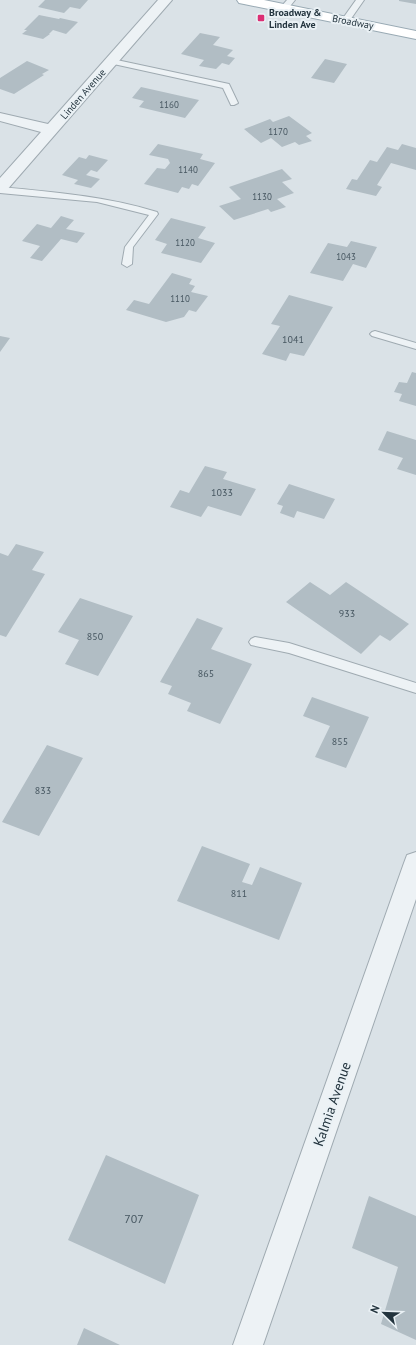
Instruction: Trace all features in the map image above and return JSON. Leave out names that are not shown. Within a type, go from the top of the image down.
[{"type":"main road","name":"Broadway","points":[[244,0],[287,4],[345,20],[416,35]]},
{"type":"street","name":"Linden Avenue","points":[[0,189],[165,0]]},
{"type":"street","points":[[0,117],[52,130]]},
{"type":"street","name":"Kalmia Avenue","points":[[248,1345],[416,864]]},
{"type":"lane","points":[[345,20],[360,0]]},
{"type":"lane","points":[[112,61],[226,86],[234,103]]},
{"type":"lane","points":[[0,189],[82,197],[113,202],[154,214],[129,247],[127,264]]},
{"type":"lane","points":[[375,334],[416,346]]},
{"type":"lane","points":[[255,642],[289,648],[416,688]]},
{"type":"building","points":[[45,0],[88,0],[80,9],[70,7],[64,13],[38,7]]},
{"type":"building","points":[[416,0],[416,4],[399,1]]},
{"type":"building","points":[[39,15],[78,22],[66,34],[53,30],[43,39],[22,34]]},
{"type":"building","points":[[200,33],[220,37],[213,45],[233,50],[227,56],[235,58],[229,65],[222,63],[216,69],[199,66],[204,60],[181,54]]},
{"type":"building","points":[[325,59],[347,64],[334,83],[311,78]]},
{"type":"building","points":[[27,61],[49,70],[42,74],[44,75],[14,94],[0,89],[0,78]]},
{"type":"building","points":[[141,87],[199,100],[185,118],[139,107],[144,101],[132,98]]},
{"type":"building","points":[[289,116],[312,133],[306,136],[312,141],[299,145],[295,142],[282,147],[271,138],[261,143],[244,129],[270,119],[273,122]]},
{"type":"building","points":[[158,144],[203,154],[200,159],[215,163],[198,186],[192,184],[189,189],[182,187],[178,193],[144,184],[157,168],[165,169],[170,163],[168,159],[149,155]]},
{"type":"building","points":[[402,144],[416,148],[416,170],[391,163],[377,185],[382,187],[376,196],[346,189],[352,179],[357,180],[370,160],[377,162],[387,147],[398,150]]},
{"type":"building","points":[[89,155],[108,160],[97,172],[91,170],[86,175],[100,179],[91,188],[74,184],[78,180],[62,175],[79,157],[86,159]]},
{"type":"building","points":[[282,169],[292,179],[282,182],[294,193],[277,199],[286,207],[271,212],[268,209],[234,220],[219,206],[241,199],[229,187]]},
{"type":"building","points":[[61,216],[74,220],[66,229],[85,233],[77,243],[61,239],[42,261],[30,258],[40,246],[22,241],[37,224],[51,228]]},
{"type":"building","points":[[171,218],[206,227],[198,238],[215,243],[201,263],[161,253],[167,244],[155,240]]},
{"type":"building","points":[[351,241],[377,247],[366,268],[353,264],[343,281],[310,273],[328,243],[347,247]]},
{"type":"building","points":[[172,273],[192,279],[189,284],[195,286],[191,292],[208,296],[196,312],[189,310],[184,317],[166,322],[126,310],[134,300],[149,304]]},
{"type":"building","points":[[289,295],[333,307],[304,356],[290,353],[286,361],[262,354],[280,326],[271,324]]},
{"type":"building","points":[[0,336],[10,338],[0,352]]},
{"type":"building","points":[[412,372],[416,373],[416,406],[399,401],[402,394],[394,392],[399,382],[407,383]]},
{"type":"building","points":[[387,431],[416,440],[416,475],[397,469],[403,458],[378,450]]},
{"type":"building","points":[[205,466],[227,472],[223,479],[256,489],[241,516],[208,506],[201,517],[170,507],[180,490],[189,493]]},
{"type":"building","points":[[289,484],[335,499],[324,519],[297,511],[294,518],[280,513],[283,506],[277,504]]},
{"type":"building","points":[[16,544],[44,552],[32,570],[45,574],[6,637],[0,635],[0,553],[8,556]]},
{"type":"building","points":[[310,582],[330,595],[346,582],[409,624],[390,641],[380,635],[361,654],[286,602]]},
{"type":"building","points":[[80,598],[133,616],[98,676],[65,664],[79,640],[58,632]]},
{"type":"building","points":[[197,618],[223,628],[211,649],[252,664],[220,724],[187,711],[191,703],[168,694],[172,686],[160,682]]},
{"type":"building","points":[[312,697],[369,717],[346,768],[315,757],[330,726],[303,716]]},
{"type":"building","points":[[47,745],[83,758],[39,836],[2,822]]},
{"type":"building","points":[[202,846],[250,864],[242,882],[252,885],[260,867],[302,883],[279,940],[177,901]]},
{"type":"building","points":[[106,1155],[199,1195],[165,1284],[68,1240]]},
{"type":"building","points":[[369,1196],[416,1216],[416,1340],[381,1324],[398,1267],[352,1248]]},
{"type":"building","points":[[84,1328],[120,1345],[77,1345]]},
{"type":"place","name":"Broadway & Linden Ave","points":[[261,18]]}]
